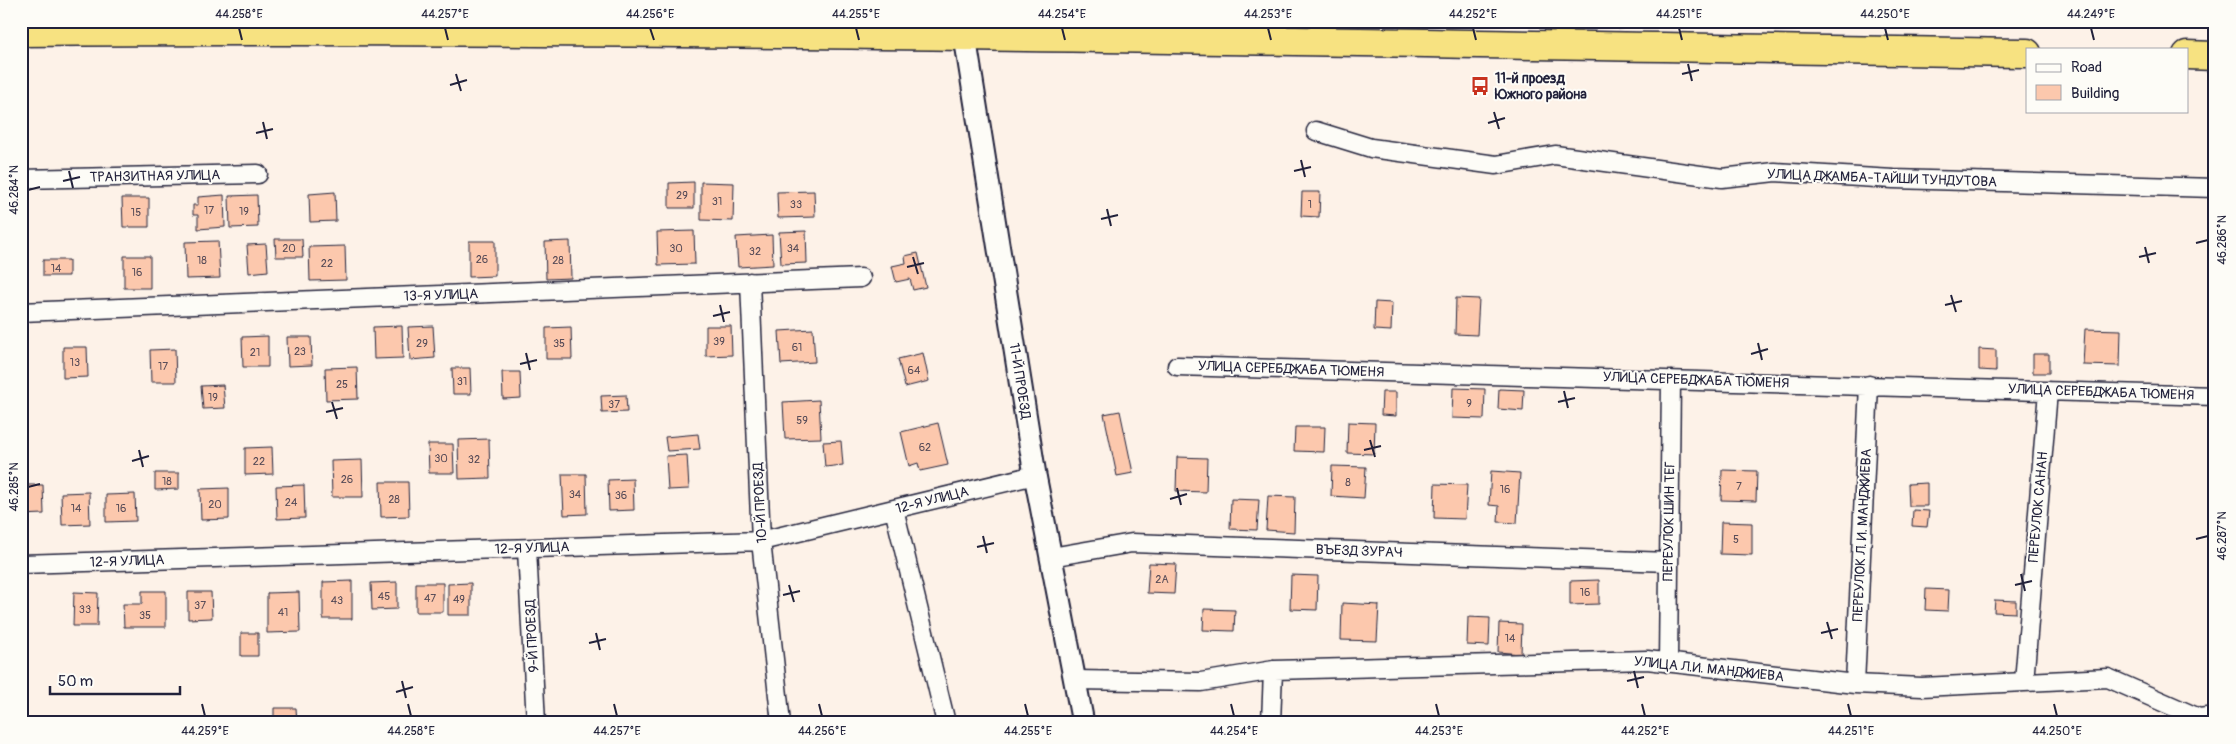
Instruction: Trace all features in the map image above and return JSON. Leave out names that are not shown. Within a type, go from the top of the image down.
[{"type":"highway","points":[[21,32],[791,28],[965,37],[2026,53]]},
{"type":"highway","points":[[2188,55],[2215,56]]},
{"type":"street","name":"11-Й ПРОЕЗД","points":[[965,37],[1035,475],[1083,723]]},
{"type":"street","name":"УЛИЦА ДЖАМБА-ТАЙШИ ТУНДУТОВА","points":[[1316,131],[1372,148],[1496,164],[1555,155],[1722,178],[1775,172],[1893,179],[2215,188]]},
{"type":"street","name":"ТРАНЗИТНАЯ УЛИЦА","points":[[21,179],[258,174]]},
{"type":"street","name":"13-Я УЛИЦА","points":[[21,312],[861,278]]},
{"type":"street","name":"10-Й ПРОЕЗД","points":[[750,282],[761,541],[780,723]]},
{"type":"street","name":"УЛИЦА СЕРЕБДЖАБА ТЮМЕНЯ","points":[[1177,366],[2215,396]]},
{"type":"street","name":"ПЕРЕУЛОК ШИН ТЕГ","points":[[1668,663],[1671,380]]},
{"type":"street","name":"ПЕРЕУЛОК Л. И. МАНДЖИЕВА","points":[[1855,684],[1869,386]]},
{"type":"street","name":"ПЕРЕУЛОК САНАН","points":[[2024,682],[2048,391]]},
{"type":"street","name":"12-Я УЛИЦА","points":[[21,564],[761,541],[1035,475]]},
{"type":"street","points":[[894,509],[946,723]]},
{"type":"street","name":"ВЪЕЗД ЗУРАЧ","points":[[1051,557],[1132,543],[1669,562]]},
{"type":"street","name":"9-Й ПРОЕЗД","points":[[527,549],[536,723]]},
{"type":"street","name":"УЛИЦА Л.И. МАНДЖИЕВА","points":[[1075,680],[1201,682],[1273,670],[1647,660],[1855,684],[1922,687],[2108,678],[2199,718],[2215,716]]},
{"type":"street","points":[[1271,723],[1273,670]]},
{"type":"building","points":[[694,182],[694,208],[669,208],[669,183]]},
{"type":"building","points":[[701,182],[734,183],[733,221],[701,220]]},
{"type":"building","points":[[814,191],[815,217],[778,218],[777,192]]},
{"type":"building","points":[[335,192],[336,221],[310,222],[309,194]]},
{"type":"building","points":[[1302,192],[1320,192],[1319,217],[1301,216]]},
{"type":"building","points":[[224,195],[225,227],[198,229],[198,215],[193,215],[193,205],[198,205],[198,197]]},
{"type":"building","points":[[257,195],[258,227],[230,228],[229,196]]},
{"type":"building","points":[[122,198],[149,198],[149,227],[123,227]]},
{"type":"building","points":[[694,231],[695,264],[658,265],[657,232]]},
{"type":"building","points":[[806,231],[807,263],[781,264],[779,232]]},
{"type":"building","points":[[772,235],[773,265],[738,267],[736,237]]},
{"type":"building","points":[[275,239],[302,239],[303,257],[276,257]]},
{"type":"building","points":[[218,241],[220,278],[186,279],[185,242]]},
{"type":"building","points":[[469,241],[495,241],[495,276],[469,277]]},
{"type":"building","points":[[570,241],[571,278],[546,279],[545,242]]},
{"type":"building","points":[[266,244],[268,271],[249,273],[247,245]]},
{"type":"building","points":[[345,246],[346,280],[310,281],[309,247]]},
{"type":"building","points":[[918,253],[926,287],[913,290],[910,279],[896,282],[892,266],[906,263],[905,256]]},
{"type":"building","points":[[124,256],[150,256],[150,288],[124,288]]},
{"type":"building","points":[[43,260],[69,260],[69,276],[43,276]]},
{"type":"building","points":[[1456,298],[1479,299],[1477,335],[1455,334]]},
{"type":"building","points":[[1375,302],[1392,303],[1391,331],[1374,330]]},
{"type":"building","points":[[402,326],[403,358],[374,359],[373,327]]},
{"type":"building","points":[[433,326],[435,358],[410,360],[408,327]]},
{"type":"building","points":[[706,326],[731,326],[732,355],[706,356]]},
{"type":"building","points":[[571,327],[572,359],[546,359],[546,328]]},
{"type":"building","points":[[813,329],[815,362],[781,364],[779,331]]},
{"type":"building","points":[[2085,329],[2121,330],[2120,366],[2083,365]]},
{"type":"building","points":[[268,336],[268,367],[243,367],[242,337]]},
{"type":"building","points":[[287,337],[311,337],[312,365],[288,366]]},
{"type":"building","points":[[21,345],[26,345],[27,376],[21,376]]},
{"type":"building","points":[[63,347],[87,347],[88,377],[63,378]]},
{"type":"building","points":[[175,349],[176,382],[151,382],[150,350]]},
{"type":"building","points":[[1979,349],[1996,350],[1996,371],[1979,370]]},
{"type":"building","points":[[923,353],[929,381],[905,387],[898,359]]},
{"type":"building","points":[[2033,354],[2049,354],[2049,373],[2033,373]]},
{"type":"building","points":[[357,367],[358,399],[326,400],[325,368]]},
{"type":"building","points":[[452,368],[470,368],[471,394],[453,394]]},
{"type":"building","points":[[502,372],[520,372],[521,398],[503,399]]},
{"type":"building","points":[[223,385],[225,408],[203,409],[201,386]]},
{"type":"building","points":[[1453,388],[1485,389],[1484,419],[1452,418]]},
{"type":"building","points":[[1499,389],[1524,390],[1523,411],[1498,409]]},
{"type":"building","points":[[1382,392],[1396,392],[1396,416],[1381,415]]},
{"type":"building","points":[[626,395],[627,412],[602,413],[601,396]]},
{"type":"building","points":[[819,400],[821,438],[785,439],[783,402]]},
{"type":"building","points":[[1120,411],[1133,473],[1117,476],[1104,414]]},
{"type":"building","points":[[1348,422],[1375,423],[1374,454],[1347,453]]},
{"type":"building","points":[[938,423],[948,465],[920,471],[918,463],[909,466],[901,432]]},
{"type":"building","points":[[1295,427],[1325,427],[1324,452],[1294,451]]},
{"type":"building","points":[[698,434],[700,449],[667,451],[665,437]]},
{"type":"building","points":[[489,439],[490,478],[459,479],[458,440]]},
{"type":"building","points":[[841,441],[843,465],[825,467],[823,442]]},
{"type":"building","points":[[428,444],[453,444],[454,473],[429,473]]},
{"type":"building","points":[[272,447],[273,474],[245,475],[245,448]]},
{"type":"building","points":[[687,455],[689,489],[668,490],[666,456]]},
{"type":"building","points":[[1177,457],[1207,458],[1206,492],[1176,491]]},
{"type":"building","points":[[362,460],[363,497],[332,497],[331,461]]},
{"type":"building","points":[[1332,466],[1366,467],[1364,498],[1331,496]]},
{"type":"building","points":[[1722,470],[1757,471],[1756,501],[1721,500]]},
{"type":"building","points":[[1491,471],[1520,473],[1517,523],[1498,522],[1499,506],[1489,505]]},
{"type":"building","points":[[155,473],[179,473],[179,489],[155,490]]},
{"type":"building","points":[[562,474],[586,474],[587,514],[564,515]]},
{"type":"building","points":[[633,479],[634,510],[609,511],[608,480]]},
{"type":"building","points":[[380,482],[408,482],[409,516],[381,517]]},
{"type":"building","points":[[1927,483],[1927,506],[1909,506],[1908,484]]},
{"type":"building","points":[[1435,484],[1467,485],[1465,519],[1434,518]]},
{"type":"building","points":[[21,485],[43,485],[44,514],[21,515]]},
{"type":"building","points":[[304,485],[305,518],[277,519],[276,486]]},
{"type":"building","points":[[229,488],[229,519],[201,520],[200,489]]},
{"type":"building","points":[[89,492],[90,524],[62,525],[61,493]]},
{"type":"building","points":[[135,494],[136,521],[106,522],[106,495]]},
{"type":"building","points":[[1268,496],[1295,497],[1294,532],[1266,530]]},
{"type":"building","points":[[1231,499],[1259,500],[1257,530],[1230,529]]},
{"type":"building","points":[[1913,510],[1929,511],[1927,527],[1912,526]]},
{"type":"building","points":[[1721,522],[1752,523],[1752,555],[1720,554]]},
{"type":"building","points":[[1149,563],[1176,564],[1174,594],[1147,593]]},
{"type":"building","points":[[1291,575],[1318,576],[1317,610],[1290,609]]},
{"type":"building","points":[[1599,580],[1599,604],[1570,605],[1570,581]]},
{"type":"building","points":[[352,581],[352,619],[323,619],[323,582]]},
{"type":"building","points":[[397,582],[397,609],[372,610],[371,583]]},
{"type":"building","points":[[416,583],[443,583],[443,612],[416,612]]},
{"type":"building","points":[[471,583],[471,615],[448,615],[448,584]]},
{"type":"building","points":[[1926,589],[1949,590],[1948,611],[1925,610]]},
{"type":"building","points":[[142,591],[166,591],[166,627],[124,627],[123,604],[142,604]]},
{"type":"building","points":[[74,592],[98,593],[97,626],[73,626]]},
{"type":"building","points":[[188,592],[211,592],[212,618],[188,619]]},
{"type":"building","points":[[299,592],[300,632],[267,633],[267,593]]},
{"type":"building","points":[[1995,600],[2016,601],[2016,613],[1994,612]]},
{"type":"building","points":[[1342,603],[1379,605],[1377,641],[1341,640]]},
{"type":"building","points":[[1204,609],[1235,610],[1234,631],[1203,630]]},
{"type":"building","points":[[1468,617],[1490,618],[1489,646],[1467,645]]},
{"type":"building","points":[[21,621],[25,621],[25,650],[21,650]]},
{"type":"building","points":[[1499,623],[1522,624],[1521,654],[1498,652]]},
{"type":"building","points":[[241,633],[258,633],[258,656],[241,656]]},
{"type":"building","points":[[274,708],[296,708],[297,723],[274,723]]},
{"type":"place","name":"11-й проезд Южного района","points":[[1480,86]]}]
